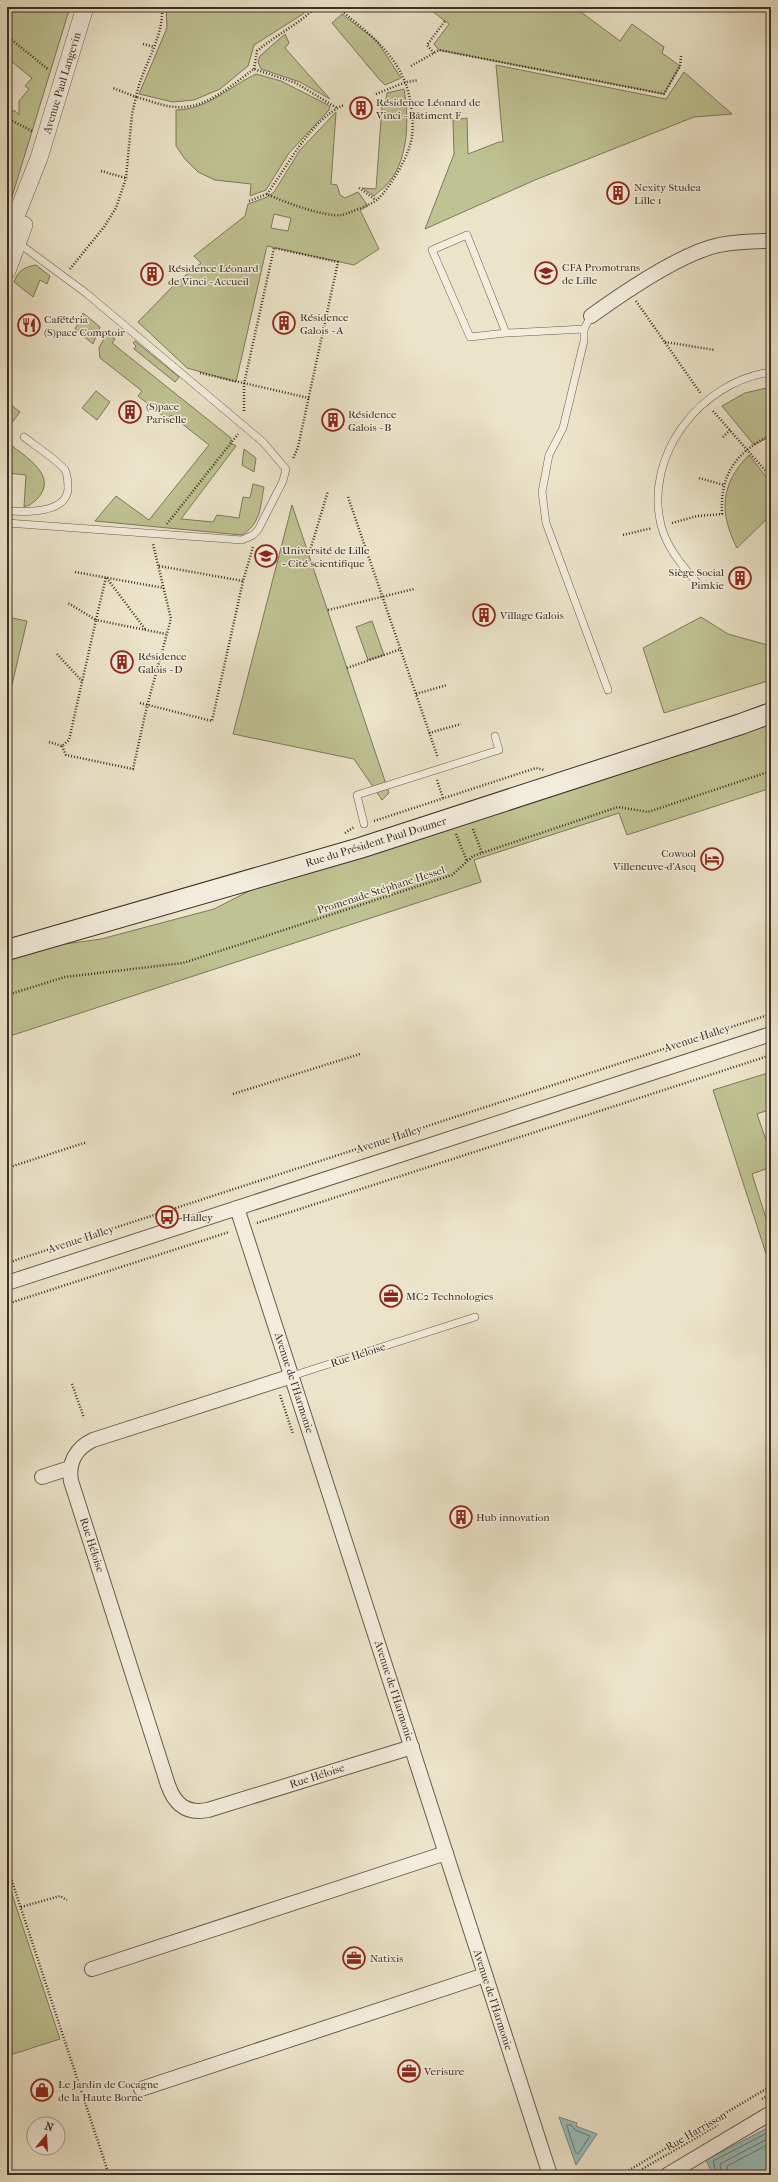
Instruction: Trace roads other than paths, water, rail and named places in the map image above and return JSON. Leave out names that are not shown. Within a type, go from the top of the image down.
[{"type":"main road","name":"Rue du Président Paul Doumer","points":[[7,950],[360,848],[771,713]]},
{"type":"main road","name":"Rue du Président Paul Doumer","points":[[741,724],[771,718]]},
{"type":"street","name":"Avenue Paul Langevin","points":[[7,271],[11,240],[39,158],[85,7]]},
{"type":"street","points":[[591,316],[686,257],[720,245],[771,240]]},
{"type":"street","name":"Avenue Halley","points":[[7,1283],[771,1034]]},
{"type":"street","name":"Avenue de l'Harmonie","points":[[237,1208],[550,2175]]},
{"type":"street","name":"Rue Héloise","points":[[292,1376],[93,1440],[81,1447],[70,1468],[71,1481],[168,1785],[176,1802],[182,1808],[198,1812],[412,1747]]},
{"type":"street","points":[[42,1477],[70,1468]]},
{"type":"street","points":[[92,1969],[446,1853]]},
{"type":"street","points":[[141,2090],[485,1975]]},
{"type":"street","name":"Rue Harrisson","points":[[667,2175],[771,2113]]},
{"type":"lane","points":[[506,333],[467,235],[432,250],[470,337],[506,333],[584,329]]},
{"type":"lane","points":[[7,523],[242,540],[253,535],[258,530],[283,481],[286,469],[254,434],[64,275],[11,240]]},
{"type":"lane","points":[[591,316],[584,329],[584,341],[563,428],[549,455],[542,492],[546,523],[608,690]]},
{"type":"lane","points":[[698,584],[674,557],[662,526],[658,494],[664,463],[673,438],[692,414],[706,402],[726,387],[771,372]]},
{"type":"lane","points":[[7,511],[26,512],[48,509],[61,503],[68,493],[68,481],[65,469],[24,437]]},
{"type":"lane","points":[[364,824],[357,795],[499,750],[495,736]]},
{"type":"lane","name":"Rue Héloise","points":[[292,1376],[476,1317]]},
{"type":"water","points":[[559,2117],[577,2123],[576,2126],[597,2134],[576,2165]]},
{"type":"water","points":[[771,2126],[771,2175],[713,2175],[706,2160]]},
{"type":"place","name":"Résidence Léonard de Vinci - Bâtiment F","points":[[361,108]]},
{"type":"place","name":"Nexity Studea Lille 1","points":[[618,193]]},
{"type":"place","name":"CFA Promotrans de Lille","points":[[546,273]]},
{"type":"place","name":"Résidence Léonard de Vinci - Accueil","points":[[152,274]]},
{"type":"place","name":"Résidence Galois - A","points":[[284,323]]},
{"type":"place","name":"Cafétéria (S)pace Comptoir","points":[[29,325]]},
{"type":"place","name":"(S)pace Pariselle","points":[[130,412]]},
{"type":"place","name":"Résidence Galois - B","points":[[333,420]]},
{"type":"place","name":"Université de Lille ‐ Cité scientifique","points":[[266,556]]},
{"type":"place","name":"Siège Social Pimkie","points":[[740,578]]},
{"type":"place","name":"Village Galois","points":[[484,615]]},
{"type":"place","name":"Résidence Galois - D","points":[[122,662]]},
{"type":"place","name":"Cowool Villeneuve-d'Ascq","points":[[712,859]]},
{"type":"place","name":"Halley","points":[[167,1217]]},
{"type":"place","name":"MC2 Technologies","points":[[391,1296]]},
{"type":"place","name":"Hub innovation","points":[[461,1517]]},
{"type":"place","name":"Natixis","points":[[354,1958]]},
{"type":"place","name":"Verisure","points":[[409,2071]]},
{"type":"place","name":"Le Jardin de Cocagne de la Haute Borne","points":[[42,2090]]}]
